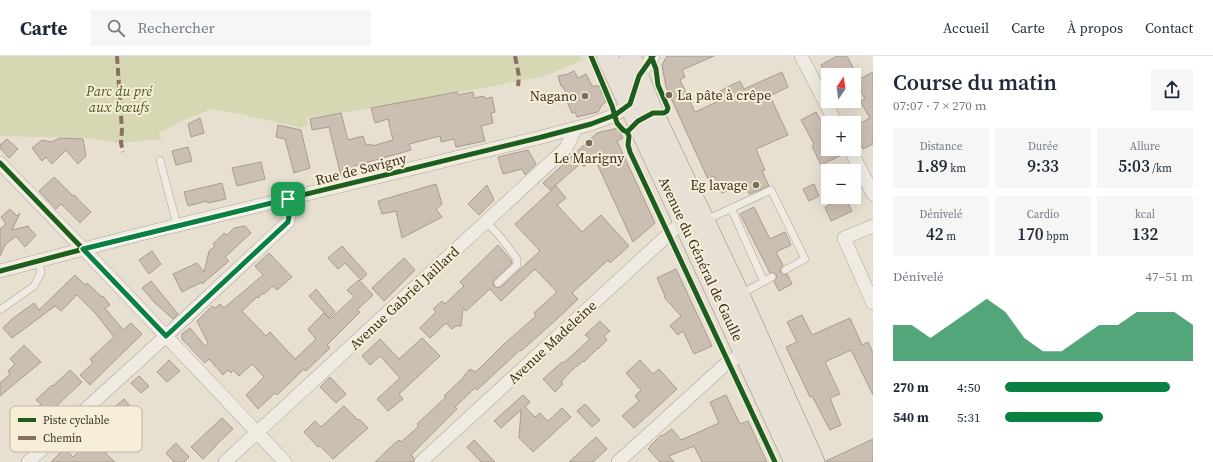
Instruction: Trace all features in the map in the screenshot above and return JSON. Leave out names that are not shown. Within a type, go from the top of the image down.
[{"type":"main road","name":"Avenue du Général de Gaulle","points":[[607,56],[630,104],[739,295],[814,462]]},
{"type":"main road","points":[[630,56],[699,226]]},
{"type":"main road","name":"Avenue du Général de Gaulle","points":[[699,226],[745,354],[795,462]]},
{"type":"street","points":[[630,104],[639,76],[653,56]]},
{"type":"street","points":[[801,56],[832,116]]},
{"type":"street","name":"Rue de Savigny","points":[[0,271],[83,249],[576,128],[615,115],[630,104]]},
{"type":"street","name":"Avenue Gabriel Jaillard","points":[[225,462],[566,148],[576,128]]},
{"type":"street","points":[[854,156],[873,194]]},
{"type":"street","points":[[0,163],[285,462]]},
{"type":"street","points":[[89,406],[288,222],[290,211],[288,199]]},
{"type":"street","name":"Avenue Madeleine","points":[[421,462],[699,226]]},
{"type":"street","points":[[873,226],[844,238],[873,303]]},
{"type":"street","points":[[618,462],[728,362],[745,354]]},
{"type":"street","points":[[28,462],[39,452]]},
{"type":"lane","points":[[160,160],[177,226]]},
{"type":"lane","points":[[699,226],[731,208],[770,190],[806,259],[785,270]]},
{"type":"lane","points":[[731,208],[764,282]]},
{"type":"lane","points":[[487,222],[517,259],[517,265],[498,283]]},
{"type":"lane","points":[[0,310],[34,286],[41,273],[39,261]]},
{"type":"lane","points":[[739,295],[772,277]]},
{"type":"green space","name":"Parc du pré aux bœufs","points":[[0,56],[580,56],[582,60],[545,76],[392,105],[307,118],[308,124],[302,128],[211,109],[186,119],[159,133],[162,139],[121,143],[83,138],[0,136]]},
{"type":"building","points":[[667,56],[714,56],[682,70],[685,77],[680,80],[695,112],[721,100],[718,92],[740,81],[744,89],[782,72],[788,87],[770,96],[788,135],[756,149],[765,170],[762,171],[769,186],[749,194],[744,183],[722,193],[714,176],[708,179],[666,87],[662,65]]},
{"type":"building","points":[[837,56],[847,56],[853,68],[822,68],[821,65]]},
{"type":"building","points":[[574,71],[578,78],[586,74],[592,86],[599,86],[606,102],[602,105],[598,112],[577,117],[575,112],[572,113],[567,102],[570,101],[563,87],[561,86],[558,76]]},
{"type":"building","points":[[873,72],[873,144],[863,149],[861,145],[861,123],[870,118],[861,103],[861,101],[865,99],[861,91],[861,78]]},
{"type":"building","points":[[457,92],[458,95],[473,92],[474,98],[484,96],[485,99],[492,97],[495,112],[491,113],[493,123],[481,126],[485,141],[456,147],[454,139],[441,142],[440,136],[409,144],[411,150],[354,166],[356,173],[341,176],[329,127],[312,130],[310,119],[341,113],[348,140],[363,136],[366,145],[371,144],[372,146],[393,140],[388,119],[375,123],[371,108]]},
{"type":"building","points":[[816,112],[821,121],[821,156],[840,156],[821,165],[812,146],[814,144],[801,120]]},
{"type":"building","points":[[200,118],[204,133],[191,137],[188,124]]},
{"type":"building","points":[[278,125],[301,130],[310,168],[294,173],[285,139],[276,137]]},
{"type":"building","points":[[618,128],[623,138],[617,141],[655,223],[633,242],[594,157],[584,167],[581,163],[550,190],[543,183],[597,133]]},
{"type":"building","points":[[60,138],[83,139],[86,156],[78,164],[66,150],[52,164],[46,157],[42,161],[32,148],[42,140],[51,142]]},
{"type":"building","points":[[7,139],[18,149],[9,158],[0,148],[0,145]]},
{"type":"building","points":[[188,147],[192,161],[176,165],[172,151]]},
{"type":"building","points":[[528,150],[536,164],[525,175],[522,169],[503,174],[498,157]]},
{"type":"building","points":[[261,162],[265,179],[237,186],[232,168]]},
{"type":"building","points":[[54,177],[91,212],[80,223],[61,204],[56,209],[39,191]]},
{"type":"building","points":[[222,183],[226,199],[208,203],[207,201],[188,206],[184,192]]},
{"type":"building","points":[[436,184],[442,204],[436,209],[442,217],[402,238],[396,211],[382,214],[378,201]]},
{"type":"building","points":[[814,184],[819,196],[809,201],[803,189]]},
{"type":"building","points":[[487,185],[494,200],[479,215],[468,204]]},
{"type":"building","points":[[556,186],[566,198],[557,205],[582,232],[601,215],[629,246],[610,263],[608,260],[572,293],[578,299],[557,319],[521,351],[520,350],[477,390],[475,388],[455,407],[457,409],[411,455],[414,458],[413,462],[375,462],[394,444],[399,440],[401,442],[419,426],[417,424],[446,397],[444,396],[463,378],[470,369],[475,372],[479,369],[504,344],[536,316],[534,313],[557,292],[535,269],[501,301],[490,289],[466,311],[463,308],[461,326],[456,326],[452,329],[446,323],[430,338],[420,328],[436,312],[433,309],[442,301],[445,304],[464,286],[460,282],[498,245],[512,263],[493,281],[494,286],[497,288],[501,287],[540,251],[515,224]]},
{"type":"building","points":[[831,204],[848,204],[852,211],[831,221],[825,207]]},
{"type":"building","points":[[754,207],[770,239],[785,232],[791,245],[776,252],[783,265],[780,272],[787,274],[792,284],[779,291],[774,282],[777,275],[770,273],[740,214]]},
{"type":"building","points":[[10,209],[17,216],[20,213],[12,230],[29,226],[28,227],[36,235],[25,247],[16,236],[5,245],[0,256],[0,229],[6,224],[1,217]]},
{"type":"building","points":[[245,226],[251,233],[225,257],[229,261],[202,284],[202,282],[182,292],[173,274],[197,263],[204,272],[209,251],[215,246],[213,244],[224,233],[227,235],[234,228]]},
{"type":"building","points":[[342,246],[367,274],[361,280],[345,263],[338,269],[328,258]]},
{"type":"building","points":[[152,251],[161,264],[149,274],[139,260]]},
{"type":"building","points":[[269,253],[292,277],[277,290],[273,286],[264,294],[263,293],[258,298],[257,297],[242,311],[266,336],[270,332],[295,359],[316,339],[308,329],[324,313],[330,319],[354,297],[347,290],[359,280],[373,295],[357,310],[360,312],[327,345],[330,348],[306,371],[304,369],[277,395],[275,393],[258,409],[246,395],[264,377],[252,364],[239,376],[233,370],[231,373],[228,370],[223,375],[209,359],[205,363],[182,339],[182,334],[190,328],[205,346],[208,343],[197,321],[212,306],[215,308],[220,304],[224,308],[263,275],[255,266]]},
{"type":"building","points":[[404,258],[415,270],[384,301],[372,288]]},
{"type":"building","points":[[676,269],[712,346],[694,354],[683,331],[678,335],[670,326],[681,316],[664,297],[665,296],[657,278]]},
{"type":"building","points":[[75,275],[85,285],[87,283],[102,297],[103,296],[110,305],[105,308],[123,330],[131,323],[142,334],[90,385],[80,375],[93,363],[90,359],[114,337],[96,314],[77,295],[61,311],[55,306],[12,338],[3,328],[12,319],[34,303],[39,310]]},
{"type":"building","points":[[151,281],[178,314],[173,319],[154,302],[142,288]]},
{"type":"building","points":[[316,289],[335,312],[329,318],[309,296]]},
{"type":"building","points":[[802,315],[812,335],[850,318],[862,345],[868,342],[873,353],[873,395],[851,350],[825,362],[840,394],[830,398],[841,425],[830,430],[812,396],[810,397],[786,347],[797,342],[787,322]]},
{"type":"building","points":[[600,321],[610,331],[604,336],[607,340],[584,362],[583,361],[571,371],[561,382],[563,384],[555,392],[543,379],[590,339],[585,335]]},
{"type":"building","points":[[422,338],[440,356],[399,394],[403,399],[388,411],[377,399],[400,378],[380,356],[370,365],[362,356],[380,339],[399,359]]},
{"type":"building","points":[[24,345],[41,362],[0,396],[0,383],[10,374],[8,371],[15,364],[10,359]]},
{"type":"building","points":[[169,360],[180,371],[167,382],[157,372]]},
{"type":"building","points":[[640,360],[653,374],[659,369],[677,389],[634,428],[622,416],[639,401],[635,396],[641,390],[626,373]]},
{"type":"building","points":[[70,370],[82,382],[56,406],[39,406],[41,404],[36,400],[52,385],[53,386]]},
{"type":"building","points":[[139,376],[149,386],[141,393],[131,383]]},
{"type":"building","points":[[330,377],[346,394],[336,403],[320,387]]},
{"type":"building","points":[[523,395],[530,402],[525,407],[535,417],[540,413],[548,421],[562,408],[571,417],[533,452],[519,438],[521,410],[501,428],[494,421]]},
{"type":"building","points":[[726,395],[740,424],[748,421],[767,462],[702,462],[694,446],[669,456],[674,462],[660,462],[648,449],[661,435],[662,436],[672,429],[681,440],[719,423],[710,402]]},
{"type":"building","points":[[124,399],[130,406],[116,406]]},
{"type":"building","points":[[585,404],[600,420],[592,427],[577,411]]},
{"type":"building","points":[[344,406],[368,428],[333,459],[320,446],[318,447],[304,432],[315,421],[321,427]]},
{"type":"building","points":[[222,418],[233,429],[203,459],[191,447]]},
{"type":"building","points":[[596,437],[607,449],[593,462],[569,462]]},
{"type":"building","points":[[873,439],[873,462],[826,462],[826,461]]},
{"type":"building","points":[[474,440],[495,462],[481,462],[467,447]]},
{"type":"building","points":[[176,443],[189,457],[184,462],[174,462],[166,453]]},
{"type":"building","points":[[61,452],[69,452],[73,457],[78,452],[106,452],[105,453],[115,462],[51,462]]},
{"type":"marked path","points":[[117,56],[122,130],[121,143],[123,152]]},
{"type":"marked path","points":[[515,56],[519,76],[518,86]]},
{"type":"cycle path","points":[[591,56],[612,106],[617,123],[627,132],[629,136],[628,145],[630,152],[775,462]]},
{"type":"cycle path","points":[[627,132],[638,121],[653,113],[664,113],[668,108],[658,85],[656,69],[651,56]]},
{"type":"cycle path","points":[[0,271],[137,235],[591,124],[615,115],[630,104],[639,76],[653,56]]},
{"type":"cycle path","points":[[0,163],[83,249]]},
{"type":"place","name":"La pâte à crêpe","points":[[669,95]]},
{"type":"place","name":"Nagano","points":[[585,96]]},
{"type":"place","name":"Le Marigny","points":[[589,143]]},
{"type":"place","name":"Eg lavage","points":[[756,185]]},
{"type":"route","points":[[288,199],[290,211],[288,222],[166,336],[83,249],[137,235],[288,199]]}]
